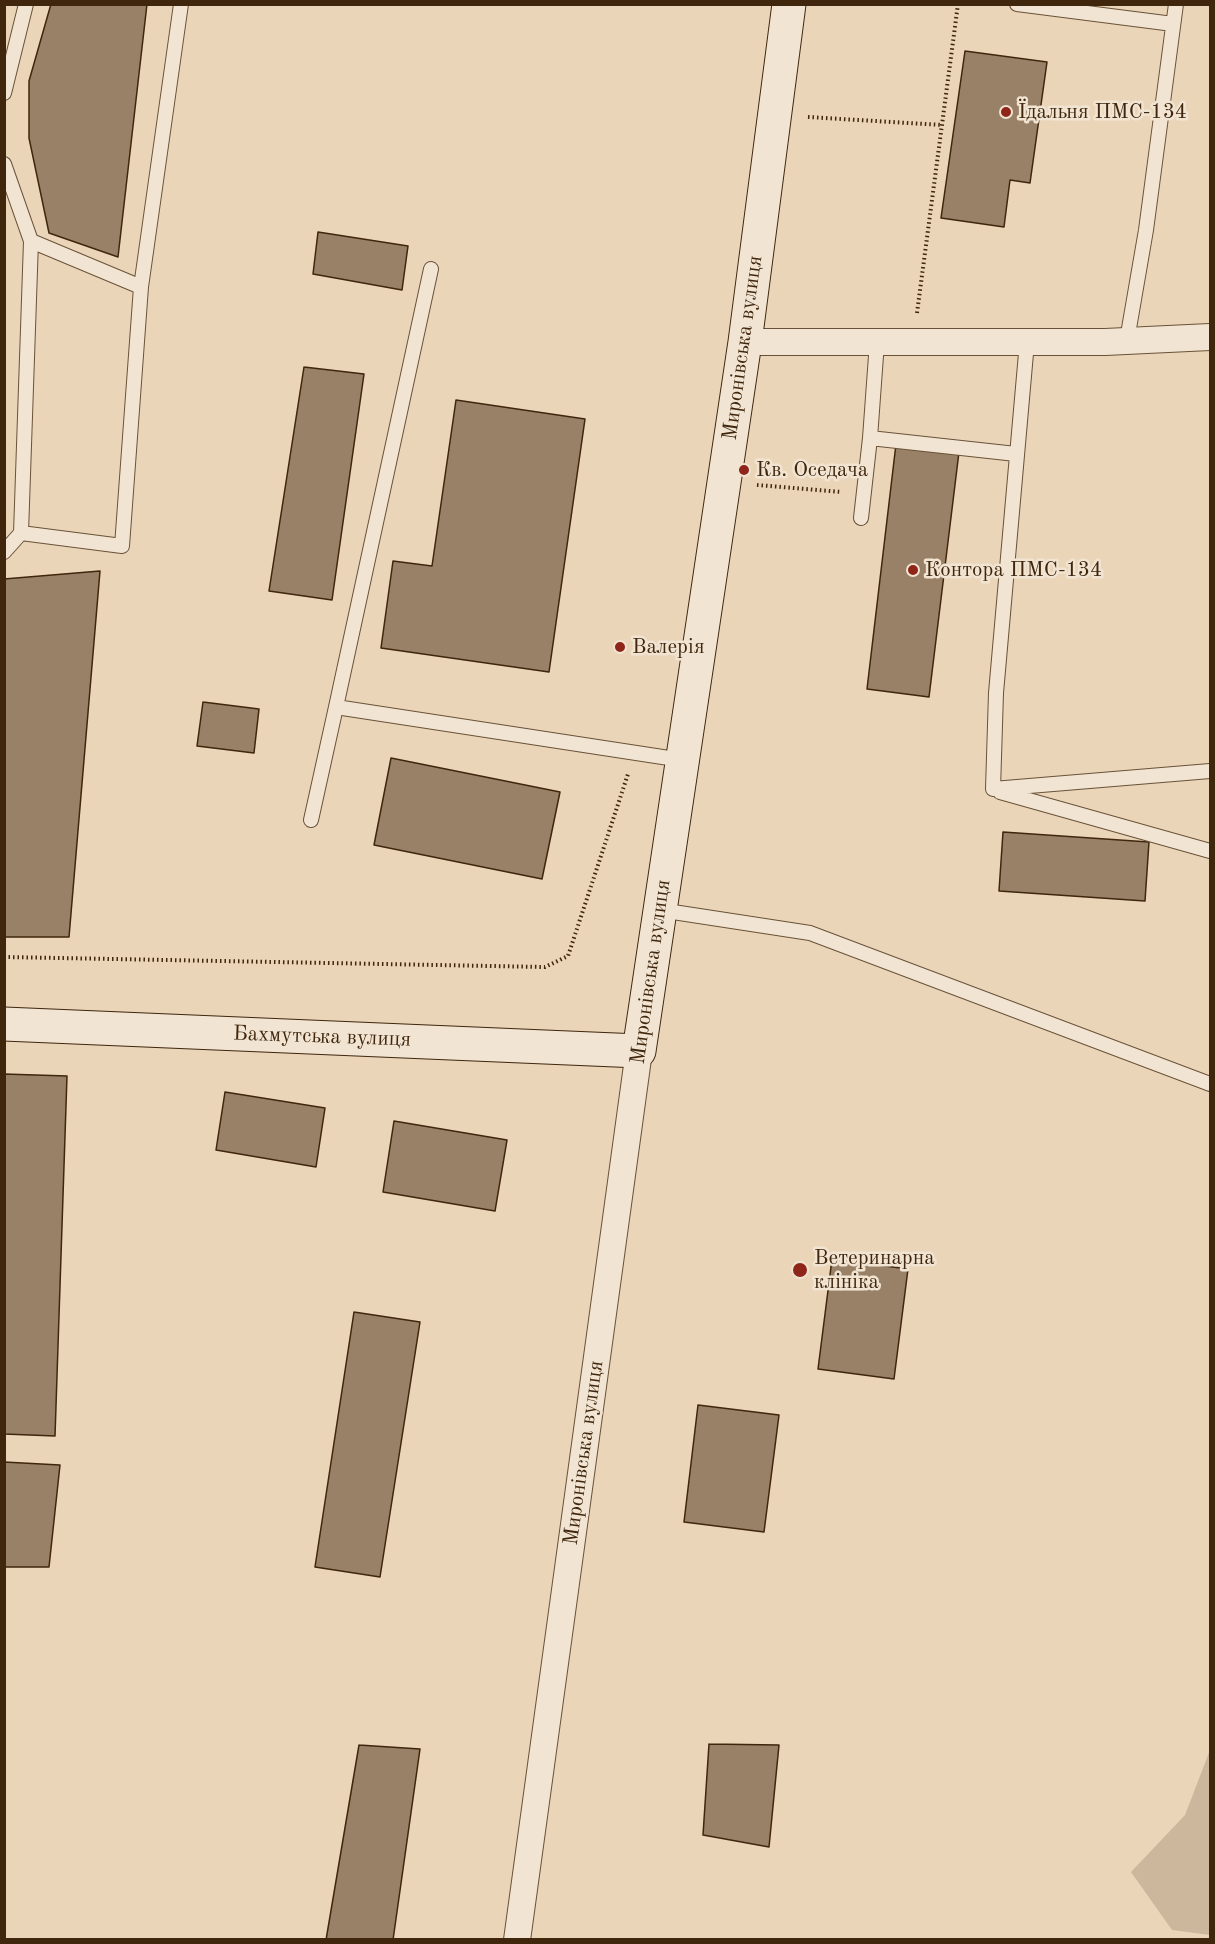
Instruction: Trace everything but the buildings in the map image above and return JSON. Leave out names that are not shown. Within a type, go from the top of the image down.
[{"type":"street","name":"Миронівська вулиця","points":[[517,1940],[639,1051],[745,342],[789,4]]},
{"type":"street","points":[[745,342],[1027,342],[1210,337]]},
{"type":"street","name":"Бахмутська вулиця","points":[[4,1024],[639,1051]]},
{"type":"lane","points":[[4,93],[26,4]]},
{"type":"lane","points":[[21,533],[122,546],[141,287],[181,4]]},
{"type":"lane","points":[[1017,4],[1173,24]]},
{"type":"lane","points":[[1127,340],[1146,230],[1176,4]]},
{"type":"lane","points":[[4,164],[32,241],[21,533],[4,552]]},
{"type":"lane","points":[[32,241],[141,287]]},
{"type":"lane","points":[[311,820],[431,269]]},
{"type":"lane","points":[[861,518],[877,342]]},
{"type":"lane","points":[[993,789],[996,693],[1027,342]]},
{"type":"lane","points":[[870,438],[1016,454]]},
{"type":"lane","points":[[336,707],[682,760]]},
{"type":"lane","points":[[993,789],[1210,771]]},
{"type":"lane","points":[[993,789],[1210,851]]},
{"type":"lane","points":[[660,910],[810,933],[1210,1084]]},
{"type":"path","points":[[913,342],[958,4]]},
{"type":"path","points":[[775,115],[942,125]]},
{"type":"path","points":[[724,483],[864,494]]},
{"type":"path","points":[[4,957],[545,967],[568,956],[635,753]]},
{"type":"shaded area","points":[[1210,1750],[1210,1935],[1172,1930],[1131,1872],[1185,1815]]},
{"type":"place","name":"Їдальня ПМС-134","points":[[1006,112]]},
{"type":"place","name":"Кв. Оседача","points":[[744,470]]},
{"type":"place","name":"Контора ПМС-134","points":[[913,570]]},
{"type":"place","name":"Валерія","points":[[620,647]]},
{"type":"place","name":"Ветеринарна клініка","points":[[800,1270]]}]
